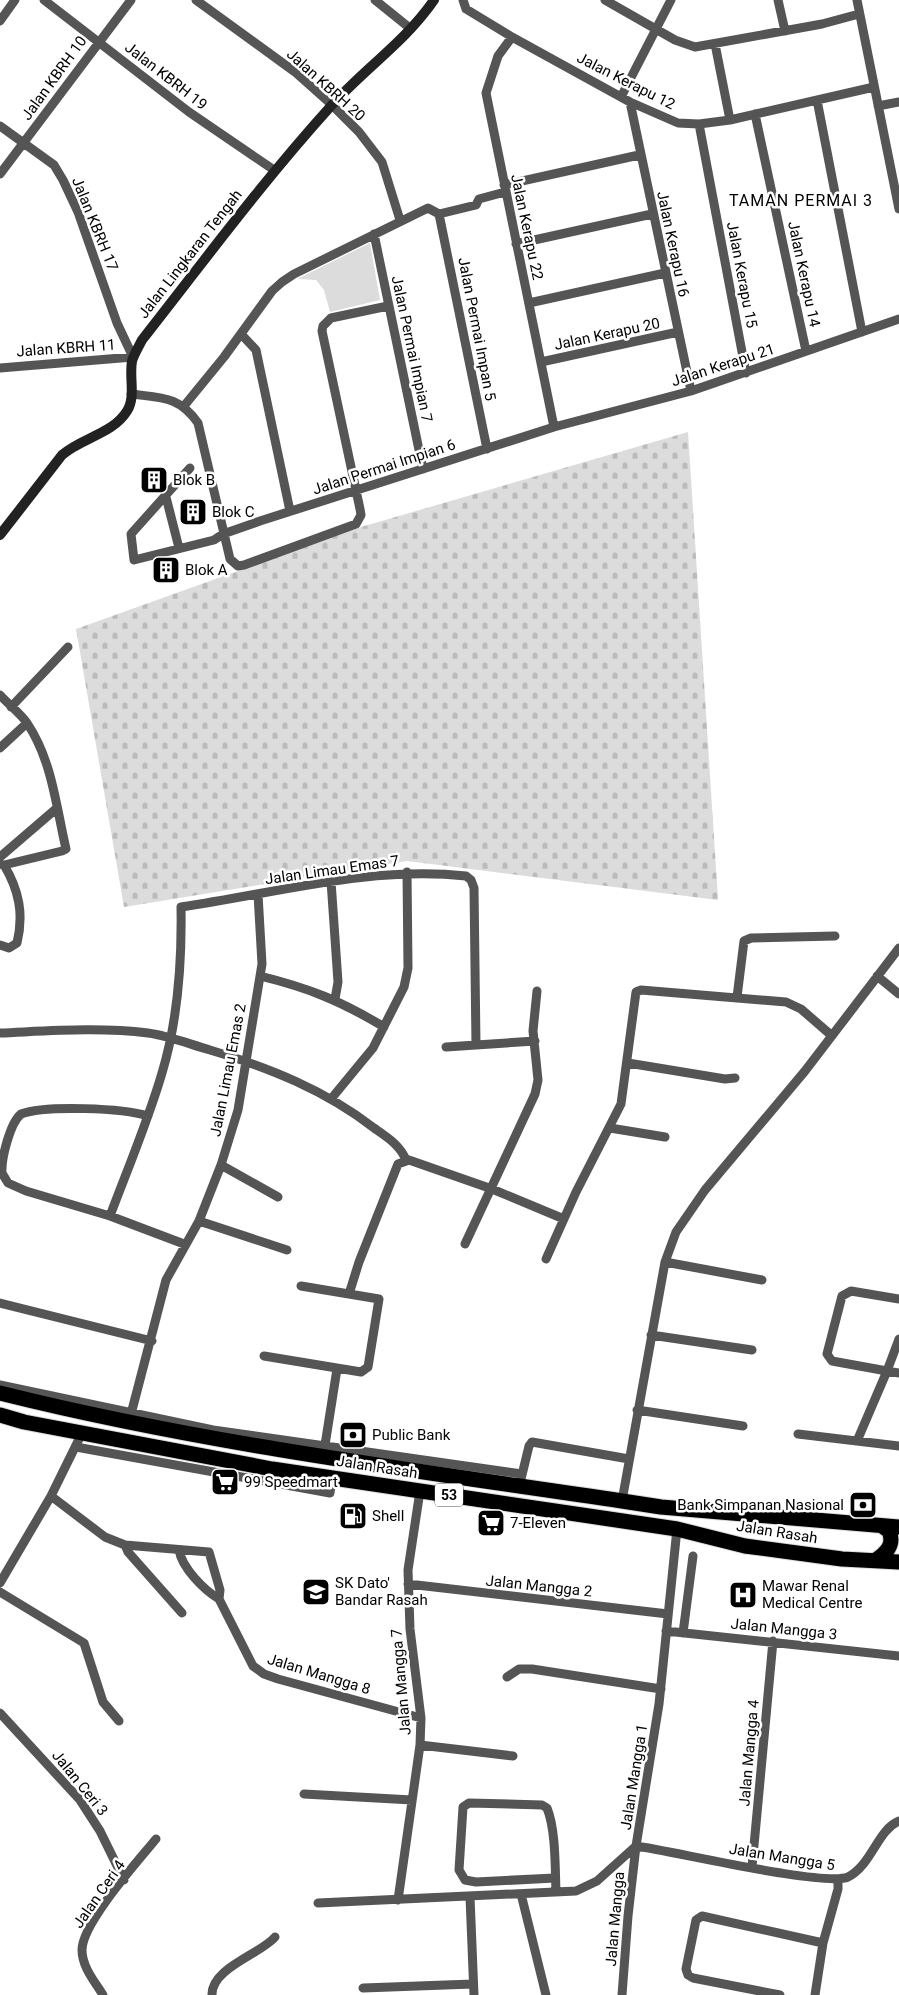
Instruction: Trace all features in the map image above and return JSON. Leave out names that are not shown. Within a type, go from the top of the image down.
[{"type":"highway","name":"Jalan Rasah","points":[[0,1393],[104,1418],[237,1442],[521,1480],[622,1502],[899,1527]]},
{"type":"highway","name":"Jalan Rasah","points":[[0,1415],[79,1440],[270,1476],[332,1478],[677,1529],[764,1549],[842,1559],[899,1562]]},
{"type":"highway","points":[[876,1560],[887,1551],[892,1540],[889,1531],[882,1526]]},
{"type":"street","points":[[0,21],[15,0]]},
{"type":"street","name":"Jalan KBRH 19","points":[[44,0],[189,112],[274,170]]},
{"type":"street","name":"Jalan KBRH 10","points":[[0,174],[98,41],[131,0]]},
{"type":"street","name":"Jalan KBRH 20","points":[[196,0],[295,72],[359,132],[382,162],[400,220]]},
{"type":"street","points":[[375,0],[386,3],[411,29]]},
{"type":"street","name":"Jalan Lingkaran Tengah","points":[[0,535],[67,451],[107,429],[123,416],[129,408],[133,357],[142,340],[274,170],[332,105],[411,29],[434,0]]},
{"type":"street","points":[[605,0],[675,40],[695,47],[785,31],[859,14]]},
{"type":"street","points":[[621,97],[671,0]]},
{"type":"street","points":[[778,0],[785,31]]},
{"type":"street","points":[[857,0],[899,209]]},
{"type":"street","name":"Jalan Kerapu 12","points":[[464,5],[512,38],[630,102],[672,121],[699,124],[730,120],[874,87]]},
{"type":"street","name":"Jalan Kerapu 22","points":[[512,38],[498,56],[486,93],[554,428]]},
{"type":"street","points":[[715,44],[730,120]]},
{"type":"street","points":[[817,100],[862,332]]},
{"type":"street","name":"Jalan Kerapu 16","points":[[630,102],[639,155],[691,391]]},
{"type":"street","points":[[878,106],[899,102]]},
{"type":"street","name":"Jalan Kerapu 14","points":[[755,114],[806,352]]},
{"type":"street","name":"Jalan Kerapu 15","points":[[699,124],[746,373]]},
{"type":"street","name":"Jalan KBRH 17","points":[[0,126],[54,165],[63,180],[78,212],[117,323],[133,357]]},
{"type":"street","points":[[184,406],[241,334],[272,291],[282,282],[400,220],[428,208],[439,214],[476,205],[479,198],[505,189],[639,155]]},
{"type":"street","name":"Jalan Permai Impan 5","points":[[439,214],[487,449]]},
{"type":"street","points":[[516,244],[652,214]]},
{"type":"street","name":"Jalan Permai Impian 7","points":[[374,234],[423,469]]},
{"type":"street","points":[[529,302],[665,273]]},
{"type":"street","points":[[131,394],[167,399],[184,406],[198,423],[203,437],[230,559],[238,566],[244,565],[356,524],[361,515],[322,331],[323,326],[331,318],[388,306]]},
{"type":"street","name":"Jalan Kerapu 21","points":[[554,428],[691,391],[899,319]]},
{"type":"street","name":"Jalan Kerapu 20","points":[[541,362],[678,332]]},
{"type":"street","points":[[241,334],[256,350],[290,511]]},
{"type":"street","name":"Jalan KBRH 11","points":[[0,368],[133,357]]},
{"type":"street","name":"Jalan Permai Impian 6","points":[[166,497],[131,534],[134,560],[214,540],[223,534],[290,511],[554,428]]},
{"type":"street","points":[[179,548],[166,497],[190,468]]},
{"type":"street","points":[[11,707],[68,648]]},
{"type":"street","points":[[0,695],[27,723],[50,770],[66,849],[62,852],[1,862]]},
{"type":"street","points":[[0,748],[27,723]]},
{"type":"street","points":[[1,862],[57,808]]},
{"type":"street","points":[[0,945],[9,948],[17,943],[21,906],[12,878],[1,862]]},
{"type":"street","points":[[331,1099],[361,1065],[384,1027],[404,987],[408,968],[407,872]]},
{"type":"street","name":"Jalan Limau Emas 7","points":[[170,1036],[181,958],[181,907],[331,881],[407,872],[466,876],[471,880],[474,888],[476,1045]]},
{"type":"street","points":[[331,881],[338,982],[335,999]]},
{"type":"street","name":"Jalan Limau Emas 2","points":[[131,1414],[152,1341],[166,1280],[184,1244],[199,1221],[221,1165],[238,1110],[260,976],[262,951],[258,894]]},
{"type":"street","points":[[737,997],[744,941],[751,938],[835,936]]},
{"type":"street","points":[[622,1502],[665,1262],[676,1232],[705,1190],[805,1072],[831,1035],[899,948]]},
{"type":"street","points":[[260,976],[304,987],[335,999],[384,1027]]},
{"type":"street","points":[[877,976],[899,994]]},
{"type":"street","points":[[465,1244],[535,1094],[538,1080],[535,1041],[537,990]]},
{"type":"street","points":[[546,1259],[621,1104],[636,992],[641,990],[776,1000],[796,1005],[831,1035]]},
{"type":"street","points":[[0,1033],[68,1030],[138,1032],[170,1036],[246,1060],[284,1075],[331,1099],[396,1144],[406,1160],[492,1189],[564,1219]]},
{"type":"street","points":[[110,1216],[148,1116],[162,1072],[170,1036]]},
{"type":"street","points":[[446,1047],[535,1041]]},
{"type":"street","points":[[628,1063],[725,1079],[735,1078]]},
{"type":"street","points":[[148,1116],[118,1110],[66,1109],[25,1112],[15,1121],[1,1169],[5,1180],[26,1191],[110,1216],[184,1244]]},
{"type":"street","points":[[610,1128],[665,1137]]},
{"type":"street","points":[[349,1294],[378,1210],[398,1164],[406,1160]]},
{"type":"street","points":[[221,1165],[278,1198]]},
{"type":"street","points":[[199,1221],[287,1250]]},
{"type":"street","points":[[665,1262],[762,1280]]},
{"type":"street","points":[[264,1356],[361,1372],[368,1367],[380,1302],[377,1297],[301,1286]]},
{"type":"street","points":[[899,1299],[854,1291],[845,1293],[827,1354],[832,1361],[899,1374]]},
{"type":"street","points":[[0,1303],[152,1341]]},
{"type":"street","points":[[651,1335],[752,1350]]},
{"type":"street","points":[[857,1441],[899,1339]]},
{"type":"street","points":[[325,1446],[337,1369]]},
{"type":"street","points":[[0,1385],[213,1430],[325,1446],[521,1480],[529,1446],[535,1442],[629,1459]]},
{"type":"street","points":[[638,1410],[743,1426]]},
{"type":"street","points":[[798,1434],[899,1446]]},
{"type":"street","points":[[0,1583],[51,1496],[79,1440]]},
{"type":"street","name":"Jalan Mangga 7","points":[[398,1900],[420,1745],[421,1718],[410,1629],[408,1559],[420,1491]]},
{"type":"street","points":[[51,1496],[105,1537],[125,1544],[179,1550]]},
{"type":"street","name":"Jalan Mangga 1","points":[[318,1903],[576,1891],[598,1881],[636,1846],[661,1688],[677,1529]]},
{"type":"street","points":[[125,1544],[128,1552],[182,1613]]},
{"type":"street","name":"Jalan Mangga 8","points":[[179,1550],[209,1552],[220,1590],[219,1599]]},
{"type":"street","name":"Jalan Mangga 8","points":[[179,1550],[187,1566],[210,1593],[219,1599],[247,1656],[258,1671],[278,1679],[421,1718]]},
{"type":"street","points":[[684,1632],[693,1556]]},
{"type":"street","name":"Jalan Mangga 2","points":[[408,1584],[668,1614]]},
{"type":"street","points":[[0,1592],[84,1643],[103,1702],[119,1721]]},
{"type":"street","name":"Jalan Mangga 3","points":[[666,1631],[899,1656]]},
{"type":"street","name":"Jalan Mangga 4","points":[[752,1867],[773,1642]]},
{"type":"street","points":[[507,1677],[518,1669],[532,1669],[661,1688]]},
{"type":"street","name":"Jalan Ceri 3","points":[[0,1713],[80,1800],[100,1831],[124,1880]]},
{"type":"street","points":[[420,1745],[513,1756]]},
{"type":"street","points":[[304,1794],[412,1800]]},
{"type":"street","points":[[555,1878],[476,1882],[465,1880],[459,1870],[463,1807],[470,1803],[542,1804],[547,1808],[551,1821],[556,1892]]},
{"type":"street","name":"Jalan Mangga 5","points":[[636,1846],[838,1880],[856,1871],[866,1861],[892,1825],[899,1821]]},
{"type":"street","name":"Jalan Ceri 4","points":[[103,1995],[85,1965],[83,1942],[95,1919],[156,1839]]},
{"type":"street","name":"Jalan Mangga","points":[[622,1995],[636,1846]]},
{"type":"street","points":[[815,1995],[823,1943],[838,1889],[838,1880]]},
{"type":"street","points":[[474,1995],[473,1896],[476,1882]]},
{"type":"street","points":[[521,1894],[546,1995]]},
{"type":"street","points":[[780,1995],[693,1978],[688,1975],[686,1969],[696,1920],[702,1916],[823,1943]]},
{"type":"street","points":[[212,1995],[212,1990],[232,1964],[265,1948],[275,1937]]},
{"type":"street","points":[[363,1988],[473,1984]]},
{"type":"green space","points":[[370,243],[380,300],[330,312],[324,290],[316,280],[297,279]]},
{"type":"green space","points":[[688,432],[718,900],[407,861],[124,907],[76,629],[361,527]]},
{"type":"place","name":"Blok B","points":[[154,480]]},
{"type":"place","name":"Blok C","points":[[193,512]]},
{"type":"place","name":"Blok A","points":[[166,570]]},
{"type":"place","name":"Public Bank","points":[[353,1435]]},
{"type":"place","name":"99 Speedmart","points":[[225,1482]]},
{"type":"place","name":"Bank Simpanan Nasional","points":[[863,1505]]},
{"type":"place","name":"Shell","points":[[353,1516]]},
{"type":"place","name":"7-Eleven","points":[[491,1523]]},
{"type":"place","name":"SK Dato' Bandar Rasah","points":[[316,1592]]},
{"type":"place","name":"Mawar Renal Medical Centre","points":[[743,1595]]},
{"type":"district","name":"TAMAN PERMAI 3","points":[[801,200]]}]
